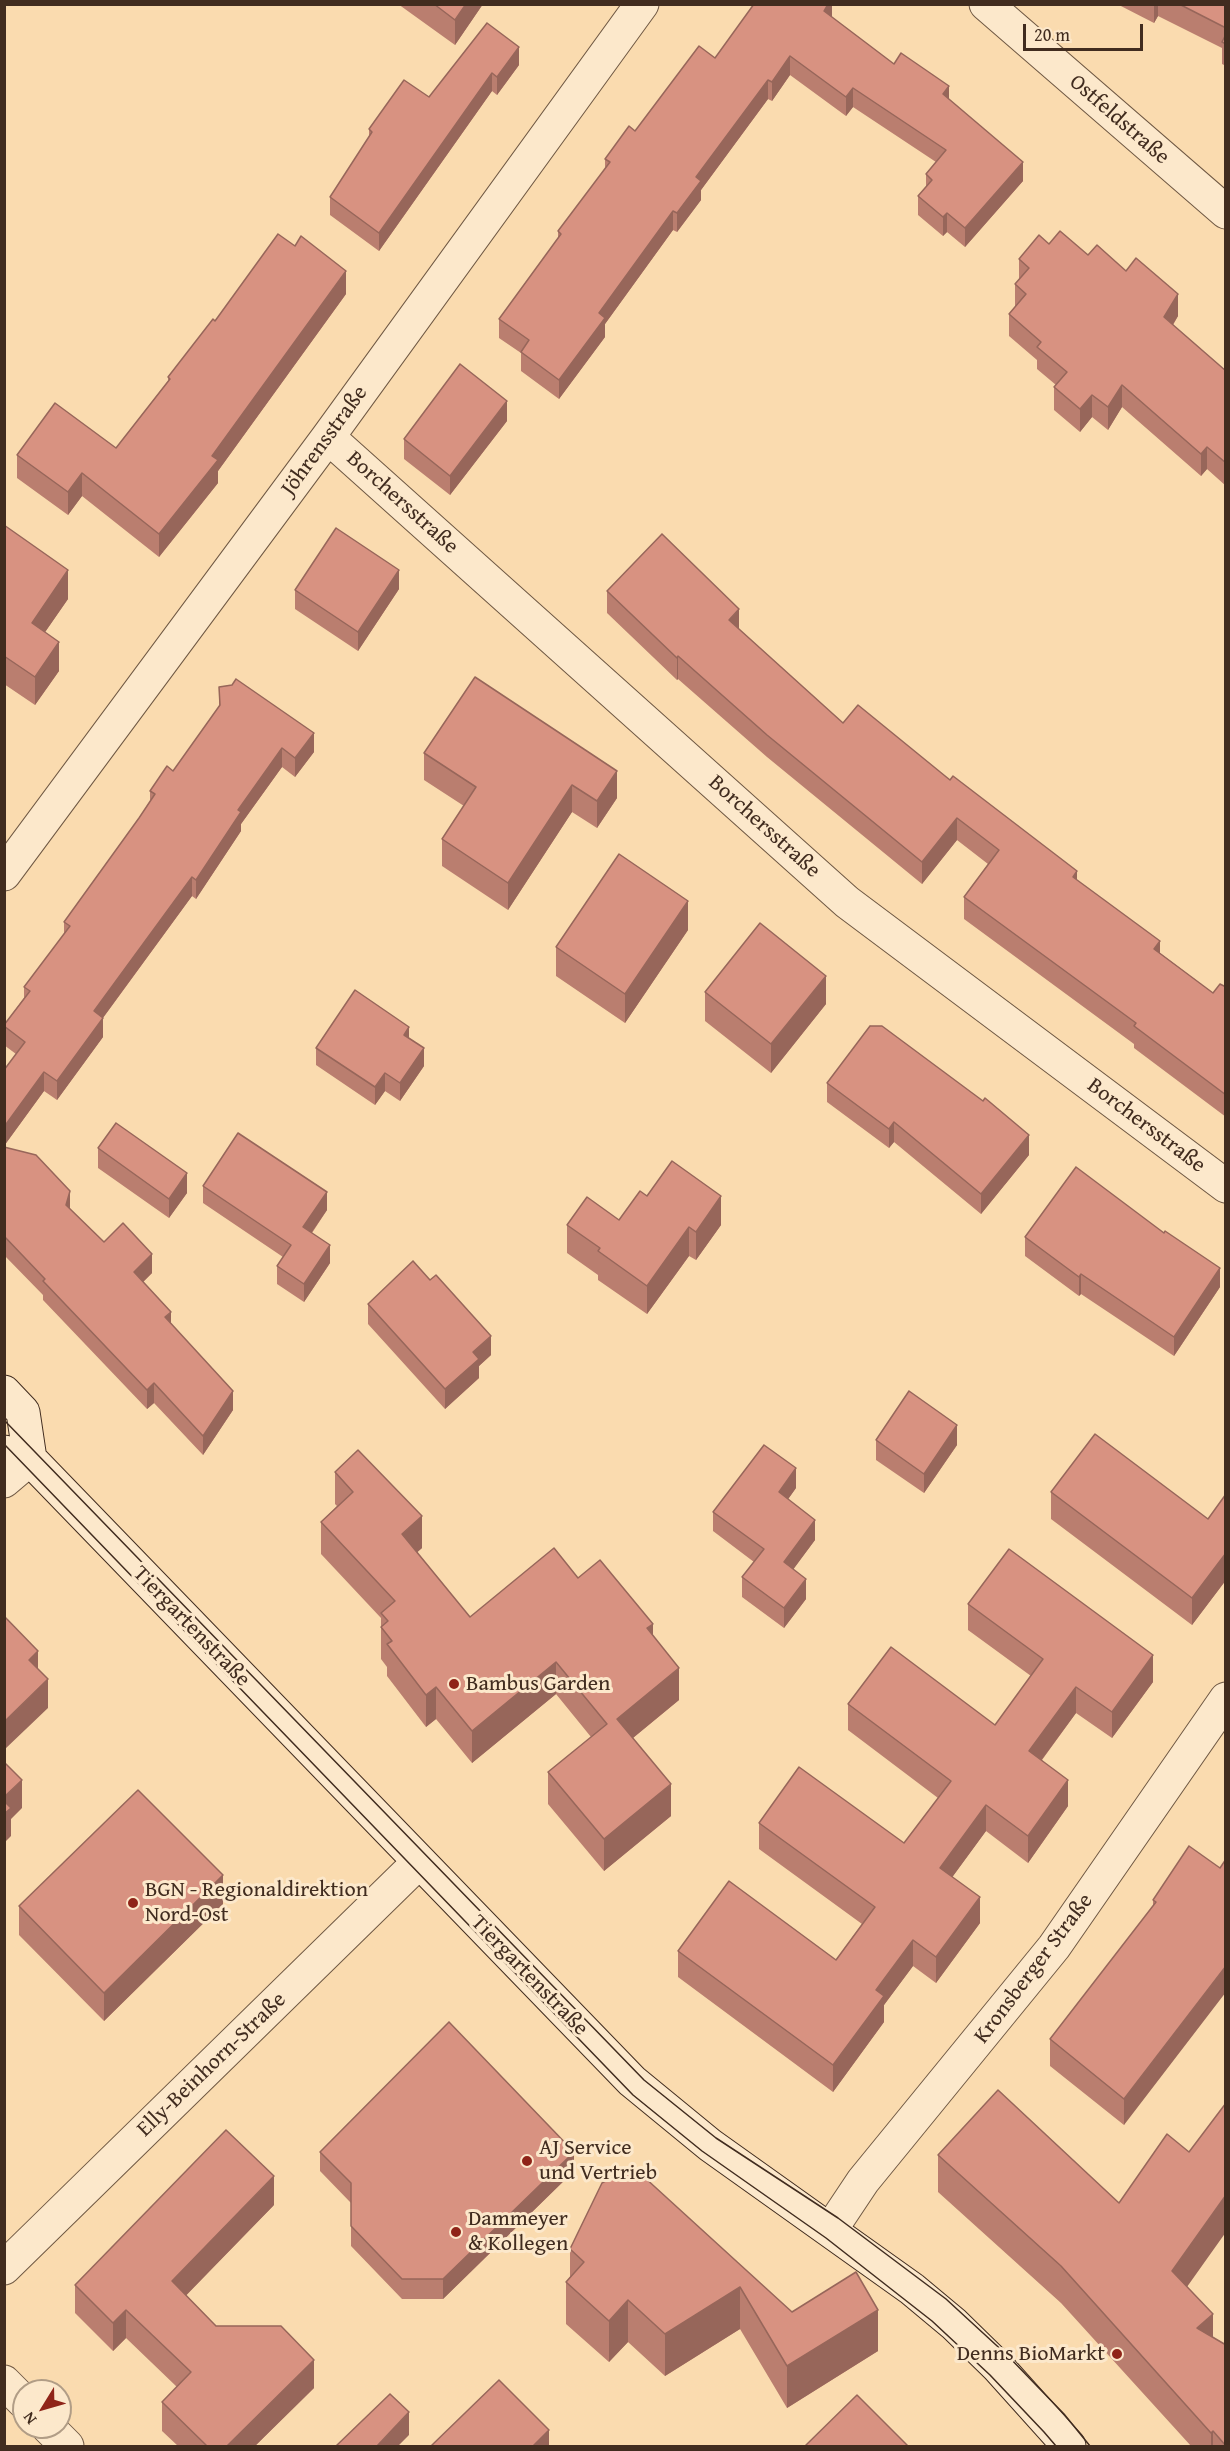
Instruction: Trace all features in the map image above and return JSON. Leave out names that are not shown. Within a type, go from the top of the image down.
[{"type":"street","name":"Jöhrensstraße","points":[[4,874],[328,437],[642,4]]},
{"type":"street","name":"Ostfeldstraße","points":[[986,4],[1226,212]]},
{"type":"street","name":"Borchersstraße","points":[[328,437],[847,902],[1226,1186]]},
{"type":"street","points":[[4,1392],[22,1412],[17,1455],[4,1481]]},
{"type":"street","name":"Tiergartenstraße","points":[[17,1455],[632,2081],[710,2145],[831,2229],[912,2289],[954,2324],[998,2367],[1069,2446]]},
{"type":"street","name":"Kronsberger Straße","points":[[831,2229],[863,2181],[1054,1947],[1226,1700]]},
{"type":"street","name":"Elly-Beinhorn-Straße","points":[[4,2268],[419,1862]]},
{"type":"building","points":[[434,4],[466,4],[455,20]]},
{"type":"building","points":[[754,4],[828,4],[824,11],[894,64],[901,53],[949,86],[943,94],[1023,162],[965,228],[947,213],[943,217],[918,196],[932,180],[926,174],[946,150],[853,88],[846,97],[790,56],[772,82],[768,80],[696,177],[701,181],[677,213],[673,211],[599,313],[605,318],[559,380],[521,352],[529,340],[499,319],[561,234],[558,231],[610,162],[605,159],[629,126],[635,131],[699,46],[715,58]]},
{"type":"building","points":[[1179,4],[1226,4],[1226,28]]},
{"type":"building","points":[[487,23],[519,47],[497,77],[492,73],[379,233],[330,197],[372,132],[369,129],[404,80],[429,97]]},
{"type":"building","points":[[1060,231],[1088,255],[1097,245],[1126,271],[1136,258],[1178,294],[1164,317],[1226,371],[1226,463],[1207,447],[1201,454],[1122,385],[1108,407],[1092,395],[1080,409],[1054,387],[1067,372],[1037,347],[1041,342],[1009,314],[1026,294],[1015,284],[1029,268],[1019,259],[1039,235],[1049,244]]},
{"type":"building","points":[[278,234],[295,246],[301,236],[346,271],[212,456],[218,460],[159,534],[82,473],[68,492],[17,455],[55,403],[116,448],[213,319],[215,321]]},
{"type":"building","points":[[460,364],[507,401],[450,476],[404,439]]},
{"type":"building","points":[[4,525],[68,570],[32,623],[59,642],[35,677],[4,656]]},
{"type":"building","points":[[336,528],[399,570],[358,632],[295,590]]},
{"type":"building","points":[[662,534],[739,609],[729,620],[843,723],[858,705],[950,780],[953,776],[1077,871],[1073,877],[1160,941],[1154,949],[1213,993],[1220,984],[1226,987],[1226,1095],[1134,1026],[1136,1023],[964,897],[999,850],[957,818],[922,862],[767,735],[678,656],[677,658],[607,591]]},
{"type":"building","points":[[475,677],[617,771],[597,801],[572,785],[508,883],[442,839],[476,787],[424,753]]},
{"type":"building","points":[[236,679],[314,733],[295,758],[282,748],[238,810],[241,812],[196,880],[192,877],[94,1011],[103,1018],[57,1081],[44,1072],[4,1127],[4,1070],[25,1042],[4,1025],[30,991],[24,987],[70,926],[64,922],[155,794],[150,791],[167,766],[173,771],[220,705],[219,687],[232,685]]},
{"type":"building","points":[[619,854],[688,901],[625,994],[556,947]]},
{"type":"building","points":[[760,923],[826,976],[771,1044],[705,992]]},
{"type":"building","points":[[355,990],[409,1027],[404,1035],[424,1048],[400,1083],[385,1073],[375,1087],[316,1048]]},
{"type":"building","points":[[870,1026],[882,1026],[983,1101],[985,1098],[1029,1135],[981,1194],[894,1122],[889,1129],[827,1083]]},
{"type":"building","points":[[116,1123],[187,1173],[169,1199],[98,1148]]},
{"type":"building","points":[[238,1133],[327,1192],[303,1227],[330,1245],[304,1284],[277,1266],[291,1245],[203,1186]]},
{"type":"building","points":[[4,1147],[36,1155],[70,1191],[66,1205],[104,1242],[123,1223],[152,1254],[134,1272],[171,1312],[165,1317],[233,1391],[203,1436],[154,1383],[147,1390],[43,1281],[45,1279],[4,1236]]},
{"type":"building","points":[[672,1161],[721,1196],[696,1232],[689,1227],[647,1286],[598,1251],[600,1248],[567,1225],[587,1197],[619,1220],[640,1191],[647,1196]]},
{"type":"building","points":[[1076,1167],[1164,1233],[1165,1231],[1220,1268],[1174,1337],[1081,1274],[1079,1277],[1025,1237]]},
{"type":"building","points":[[413,1261],[430,1280],[436,1275],[491,1336],[473,1352],[479,1359],[445,1389],[368,1304]]},
{"type":"building","points":[[909,1391],[957,1425],[924,1474],[876,1440]]},
{"type":"building","points":[[1095,1434],[1208,1519],[1226,1494],[1226,1553],[1192,1598],[1051,1492]]},
{"type":"building","points":[[764,1445],[796,1468],[779,1492],[815,1520],[784,1562],[806,1579],[784,1608],[742,1577],[764,1549],[713,1512]]},
{"type":"building","points":[[358,1450],[422,1516],[402,1534],[470,1617],[554,1548],[578,1578],[600,1560],[653,1624],[647,1628],[679,1668],[617,1719],[671,1784],[604,1839],[548,1772],[607,1724],[556,1662],[472,1731],[436,1687],[426,1695],[387,1644],[392,1641],[381,1627],[388,1621],[381,1613],[395,1601],[321,1522],[353,1492],[335,1472]]},
{"type":"building","points":[[1009,1549],[1153,1655],[1112,1712],[1076,1687],[1029,1751],[1068,1780],[1028,1836],[986,1805],[940,1868],[980,1897],[936,1957],[913,1940],[876,1990],[884,1996],[833,2065],[678,1951],[729,1881],[836,1960],[875,1907],[759,1823],[799,1767],[904,1843],[951,1781],[848,1704],[891,1647],[995,1725],[1043,1659],[968,1604]]},
{"type":"building","points":[[4,1616],[38,1651],[29,1660],[48,1679],[4,1722]]},
{"type":"building","points":[[4,1762],[22,1780],[4,1797]]},
{"type":"building","points":[[138,1790],[223,1875],[104,1993],[19,1906]]},
{"type":"building","points":[[4,1801],[11,1808],[4,1814]]},
{"type":"building","points":[[1189,1846],[1220,1868],[1226,1859],[1226,1966],[1124,2099],[1050,2039],[1156,1902],[1153,1900]]},
{"type":"building","points":[[449,2022],[574,2152],[443,2279],[402,2279],[351,2226],[351,2183],[320,2152]]},
{"type":"building","points":[[998,2090],[1119,2203],[1167,2134],[1189,2152],[1226,2103],[1226,2195],[1172,2271],[1213,2314],[1197,2328],[1226,2345],[1226,2446],[1213,2431],[1211,2433],[1061,2266],[938,2155]]},
{"type":"building","points":[[226,2130],[274,2176],[172,2281],[216,2326],[281,2326],[314,2360],[227,2446],[207,2446],[162,2402],[191,2372],[126,2310],[113,2323],[75,2285]]},
{"type":"building","points":[[632,2166],[792,2312],[856,2272],[878,2310],[787,2366],[740,2287],[665,2334],[628,2300],[609,2321],[566,2282],[584,2262],[570,2249],[602,2183]]},
{"type":"building","points":[[499,2380],[549,2430],[533,2446],[431,2446]]},
{"type":"building","points":[[390,2394],[409,2412],[377,2446],[336,2446]]},
{"type":"building","points":[[857,2395],[908,2446],[805,2446]]},
{"type":"tram line","points":[[4,1420],[644,2080],[716,2138],[838,2218],[946,2299],[1008,2356],[1064,2414],[1090,2446]]},
{"type":"tram line","points":[[4,1444],[633,2095],[702,2151],[826,2238],[932,2321],[990,2375],[1056,2446]]},
{"type":"place","name":"Bambus Garden","points":[[454,1684]]},
{"type":"place","name":"BGN - Regionaldirektion Nord-Ost","points":[[133,1903]]},
{"type":"place","name":"AJ Service und Vertrieb","points":[[527,2161]]},
{"type":"place","name":"Dammeyer & Kollegen","points":[[456,2232]]},
{"type":"place","name":"Denns BioMarkt","points":[[1117,2354]]}]
